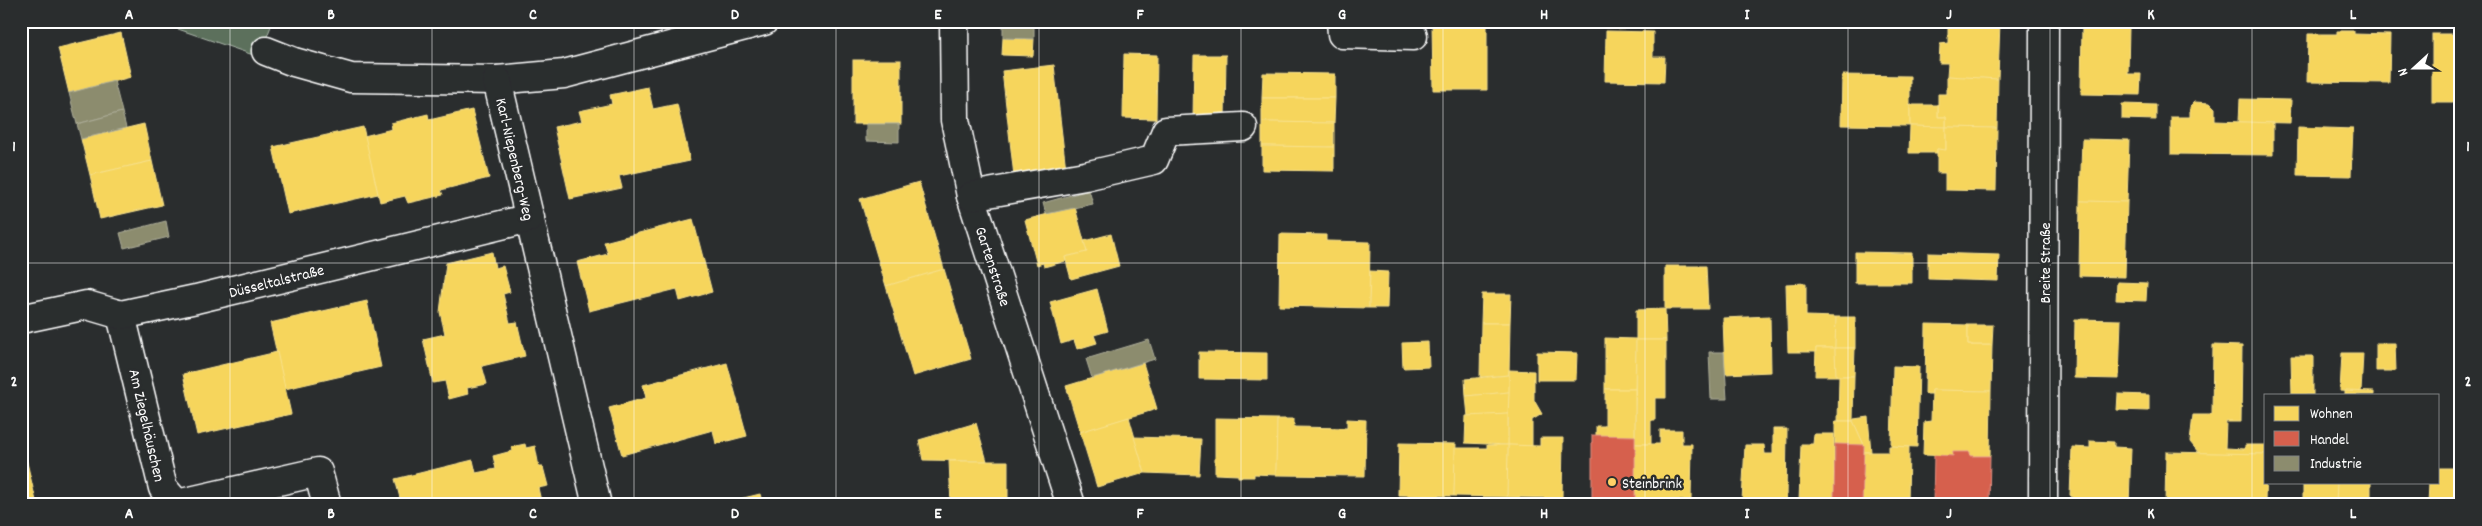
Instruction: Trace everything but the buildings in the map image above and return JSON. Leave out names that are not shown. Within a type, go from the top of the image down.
[{"type":"street","name":"Karl-Niepenberg-Weg","points":[[597,505],[497,80],[564,74],[764,21]]},
{"type":"street","name":"Gartenstraße","points":[[954,21],[955,120],[971,196],[1071,505]]},
{"type":"street","points":[[1342,21],[1342,34],[1413,36]]},
{"type":"street","name":"Breite Straße","points":[[2043,505],[2044,21]]},
{"type":"street","points":[[266,51],[294,62],[351,78],[497,80]]},
{"type":"street","points":[[971,196],[1085,176],[1154,160],[1166,131],[1243,126]]},
{"type":"street","name":"Düsseltalstraße","points":[[21,320],[88,305],[121,315],[196,299],[530,218]]},
{"type":"street","name":"Am Ziegelhäuschen","points":[[121,315],[163,488],[177,504],[318,472],[327,505]]},
{"type":"green space","points":[[155,21],[273,21],[259,57]]},
{"type":"place","name":"Steinbrink","points":[[1612,482]]}]
